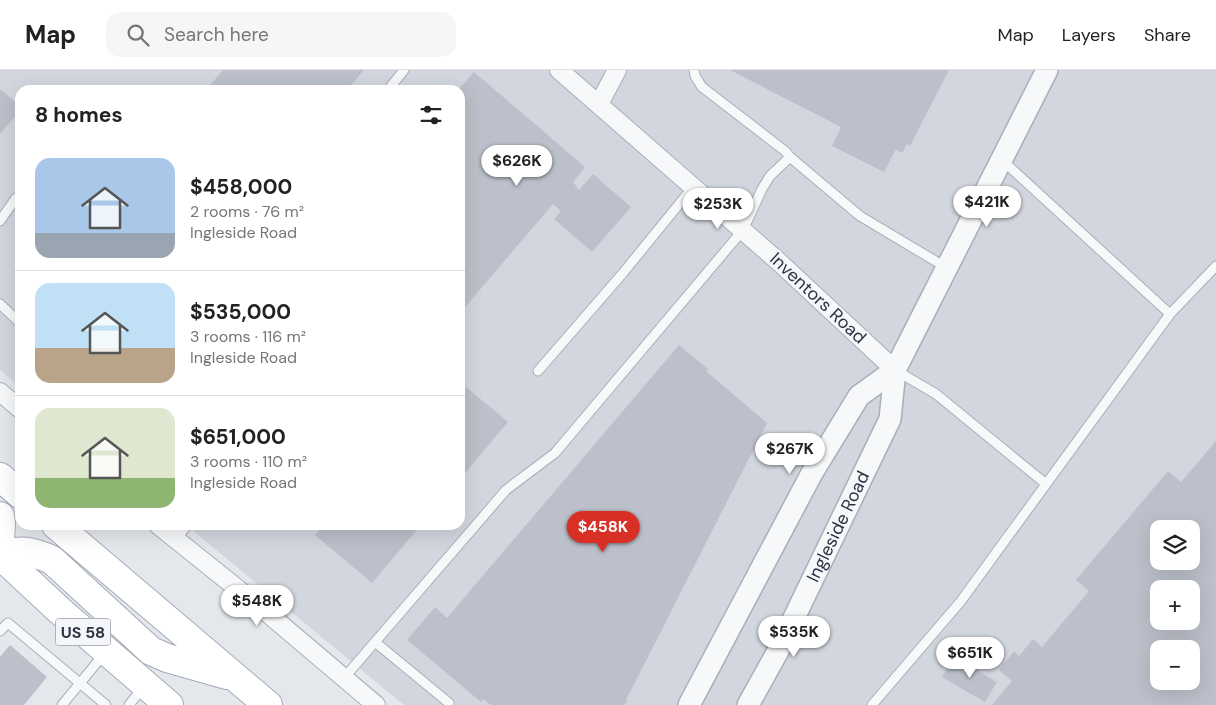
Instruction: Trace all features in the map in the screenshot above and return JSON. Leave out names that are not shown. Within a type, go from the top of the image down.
[{"type":"main road","points":[[0,477],[15,490]]},
{"type":"main road","points":[[0,516],[0,539]]},
{"type":"main road","points":[[70,530],[235,678],[268,705]]},
{"type":"main road","points":[[0,554],[19,551],[36,553],[52,560],[151,651],[167,658],[235,678]]},
{"type":"main road","name":"US 58","points":[[0,554],[58,610],[106,651],[137,695],[169,705]]},
{"type":"street","name":"Inventors Road","points":[[559,70],[779,262],[895,370]]},
{"type":"street","points":[[599,104],[617,70]]},
{"type":"street","name":"Ingleside Road","points":[[748,705],[778,651],[890,419],[895,370],[1048,70]]},
{"type":"street","name":"Ingleside Road","points":[[689,705],[816,466],[859,396],[895,370]]},
{"type":"street","points":[[0,392],[15,405]]},
{"type":"street","points":[[164,530],[376,705]]},
{"type":"lane","points":[[392,85],[404,70]]},
{"type":"lane","points":[[694,70],[694,76],[702,86],[785,151],[860,216],[947,268]]},
{"type":"lane","points":[[344,678],[506,490],[555,453],[743,230],[770,176],[790,157]]},
{"type":"lane","points":[[1002,160],[1170,314]]},
{"type":"lane","points":[[538,371],[623,274],[693,187]]},
{"type":"lane","points":[[0,221],[15,199]]},
{"type":"lane","points":[[872,705],[961,601],[1170,314],[1216,266]]},
{"type":"lane","points":[[0,304],[15,318]]},
{"type":"lane","points":[[895,370],[936,394],[1046,484]]},
{"type":"lane","points":[[175,539],[183,530]]},
{"type":"lane","points":[[0,631],[8,623],[106,705]]},
{"type":"lane","points":[[375,642],[449,703]]},
{"type":"lane","points":[[62,705],[106,651]]},
{"type":"shaded area","points":[[0,70],[1216,70],[1216,705],[404,705],[192,530],[465,530],[465,85],[15,85],[15,383],[0,370]]},
{"type":"building","points":[[223,70],[364,70],[351,85],[210,85]]},
{"type":"building","points":[[730,70],[949,70],[910,146],[907,144],[902,153],[896,149],[884,172],[832,146],[841,127]]},
{"type":"building","points":[[474,72],[585,167],[573,182],[579,190],[593,174],[631,207],[592,252],[554,219],[561,211],[553,204],[465,307],[465,85],[462,85]]},
{"type":"building","points":[[0,89],[15,102],[15,117],[0,134]]},
{"type":"building","points":[[679,345],[708,369],[706,371],[767,423],[626,700],[628,701],[624,705],[491,705],[483,699],[481,702],[407,640],[435,607],[447,618]]},
{"type":"building","points":[[465,386],[508,422],[465,473]]},
{"type":"building","points":[[1216,441],[1216,705],[992,705],[1012,681],[999,670],[1014,651],[1019,656],[1033,639],[1042,647],[1089,591],[1076,580],[1168,471],[1181,482]]},
{"type":"building","points":[[319,530],[417,530],[372,583],[315,535]]},
{"type":"building","points":[[10,645],[47,677],[24,705],[0,705],[0,657]]},
{"type":"building","points":[[954,657],[971,667],[973,664],[980,668],[978,671],[997,682],[985,702],[942,677]]}]
